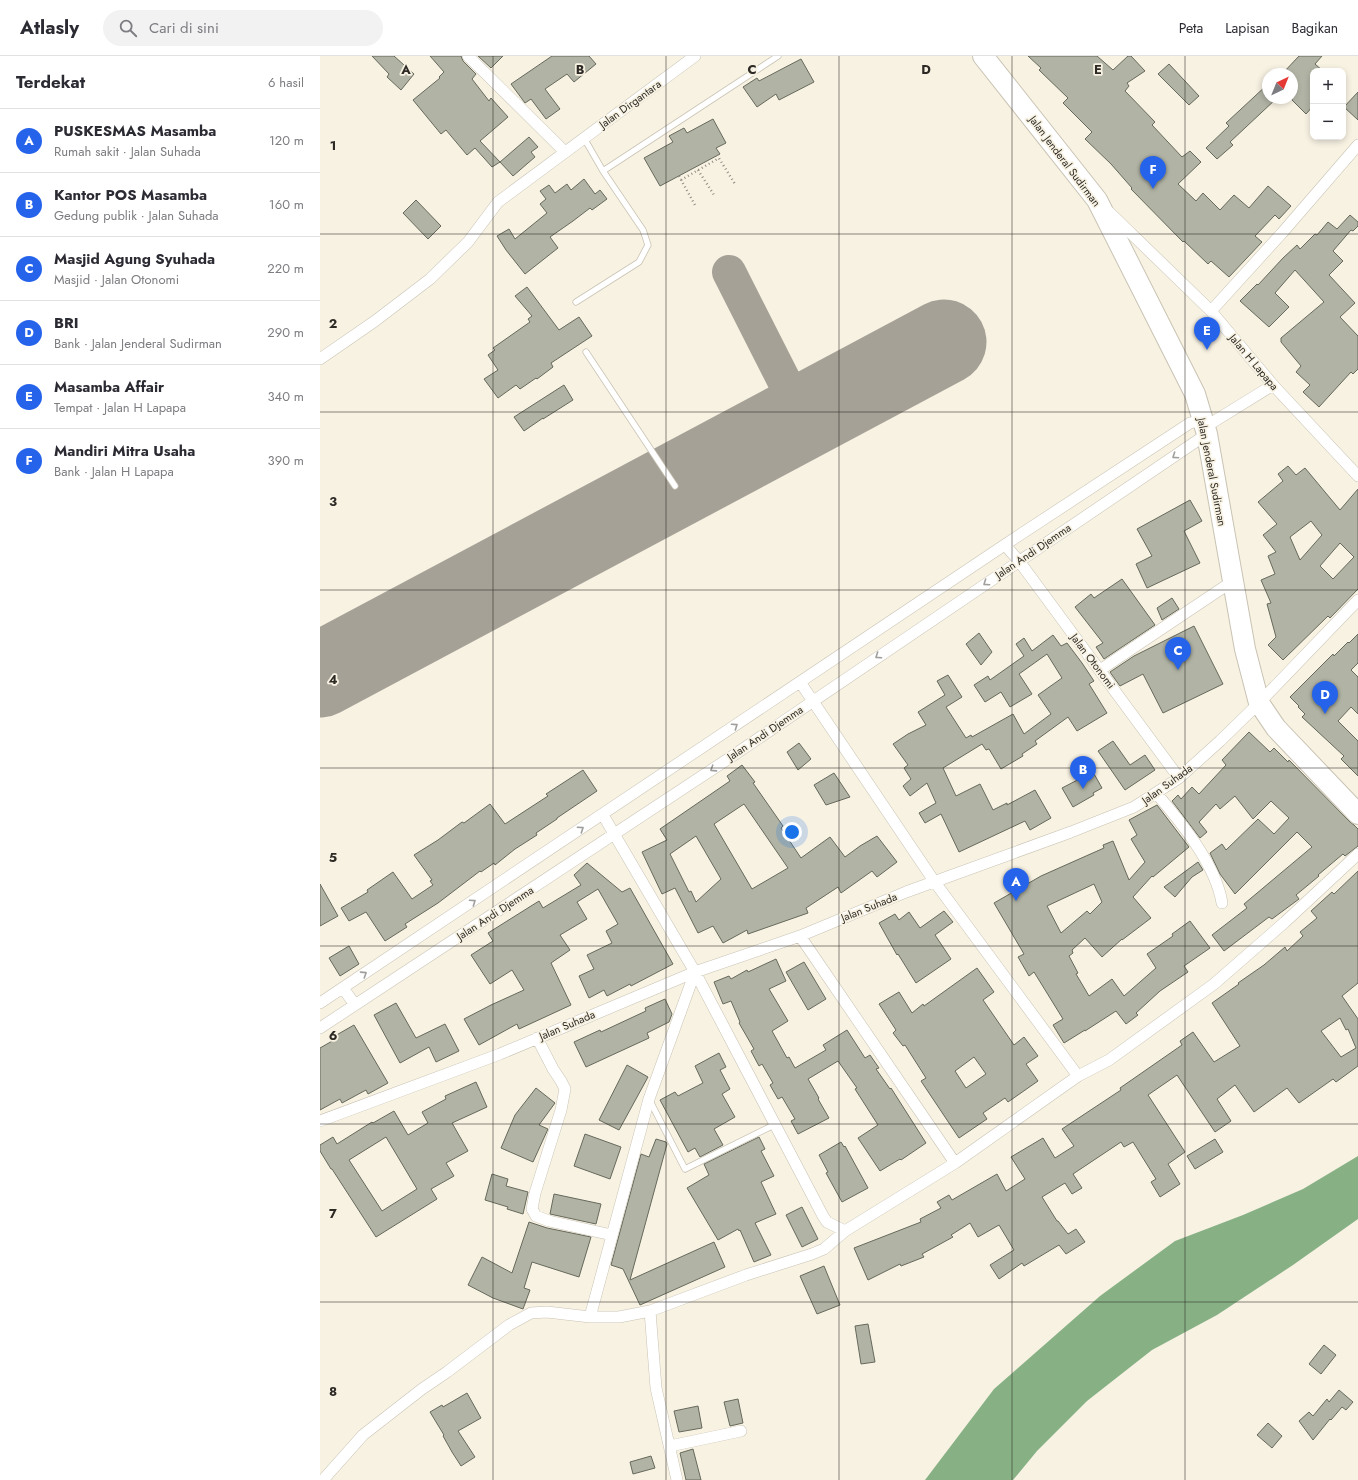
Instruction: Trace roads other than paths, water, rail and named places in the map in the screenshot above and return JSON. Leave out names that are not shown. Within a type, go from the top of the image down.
[{"type":"highway","name":"Jalan Jenderal Sudirman","points":[[989,58],[1097,200],[1195,394],[1205,427],[1245,649],[1259,703],[1276,728],[1358,814]]},
{"type":"street","points":[[468,56],[565,152]]},
{"type":"street","name":"Jalan Dirgantara","points":[[320,360],[375,321],[430,279],[468,242],[498,202],[695,56]]},
{"type":"street","points":[[1211,311],[1282,233],[1358,145]]},
{"type":"street","name":"Jalan H Lapapa","points":[[1097,200],[1211,311],[1273,385],[1358,476]]},
{"type":"street","points":[[1205,427],[1273,385]]},
{"type":"street","name":"Jalan Andi Djemma","points":[[320,1003],[1190,423],[1205,427]]},
{"type":"street","name":"Jalan Andi Djemma","points":[[320,1028],[507,906],[1019,561],[1205,427]]},
{"type":"street","name":"Jalan Otonomi","points":[[1005,545],[1019,561],[1179,778]]},
{"type":"street","points":[[1100,670],[1233,581]]},
{"type":"street","name":"Jalan Suhada","points":[[320,1122],[500,1054],[695,972],[800,936],[934,882],[1134,807],[1179,778],[1220,741],[1259,703],[1358,600]]},
{"type":"street","points":[[800,682],[934,882],[1078,1076]]},
{"type":"street","points":[[1156,793],[1172,811],[1207,863],[1220,893],[1222,903]]},
{"type":"street","points":[[603,815],[615,833],[695,972],[823,1216],[827,1222],[845,1231]]},
{"type":"street","points":[[323,1480],[363,1435],[422,1389],[448,1372],[509,1325],[531,1313],[547,1312],[619,1317],[650,1311],[746,1275],[824,1249],[845,1231],[955,1163],[1078,1076],[1109,1060],[1214,984],[1285,922],[1358,854]]},
{"type":"street","points":[[800,936],[955,1163]]},
{"type":"street","points":[[590,1316],[649,1099],[695,972]]},
{"type":"street","points":[[343,988],[356,1005]]},
{"type":"street","points":[[537,1038],[553,1069],[562,1081],[565,1090],[561,1110],[535,1193],[532,1210],[536,1216],[549,1222],[612,1235]]},
{"type":"street","points":[[650,1311],[656,1388],[677,1480]]},
{"type":"street","points":[[670,1446],[741,1431]]},
{"type":"lane","points":[[603,171],[778,56]]},
{"type":"lane","points":[[576,302],[639,262],[648,245],[643,230],[603,171],[584,138]]},
{"type":"lane","points":[[586,352],[675,486]]},
{"type":"lane","points":[[649,1099],[685,1169],[776,1124]]},
{"type":"place","name":"Mandiri Mitra Usaha","points":[[1153,189]]},
{"type":"place","name":"Masamba Affair","points":[[1207,350]]},
{"type":"place","name":"Masjid Agung Syuhada","points":[[1178,670]]},
{"type":"place","name":"BRI","points":[[1325,714]]},
{"type":"place","name":"Kantor POS Masamba","points":[[1083,789]]},
{"type":"place","name":"PUSKESMAS Masamba","points":[[1016,901]]}]
